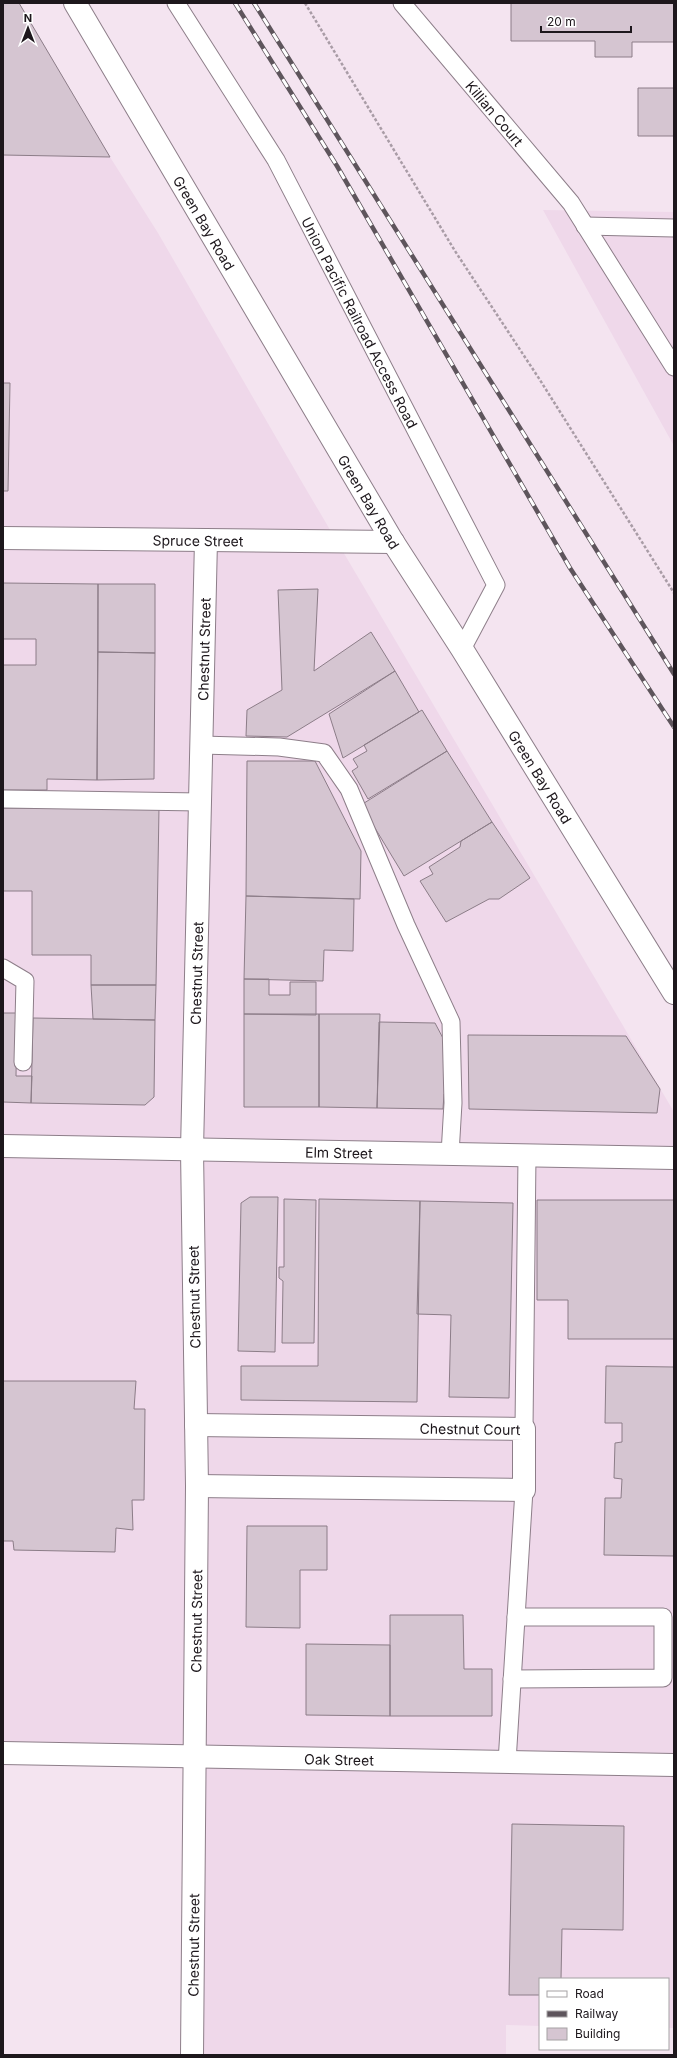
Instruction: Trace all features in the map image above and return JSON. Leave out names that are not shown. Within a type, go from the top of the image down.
[{"type":"street","name":"Green Bay Road","points":[[75,3],[393,542],[462,649],[674,993]]},
{"type":"street","name":"Spruce Street","points":[[3,538],[393,542]]},
{"type":"street","name":"Chestnut Street","points":[[192,2055],[197,1486],[192,1150],[206,540]]},
{"type":"street","name":"Elm Street","points":[[3,1146],[674,1158]]},
{"type":"street","name":"Chestnut Court","points":[[196,1425],[524,1429],[524,1490]]},
{"type":"street","points":[[197,1486],[524,1490]]},
{"type":"street","name":"Oak Street","points":[[3,1753],[674,1765]]},
{"type":"lane","name":"Union Pacific Railroad Access Road","points":[[176,3],[276,160],[496,585],[462,649]]},
{"type":"lane","name":"Killian Court","points":[[402,3],[571,203],[674,367]]},
{"type":"lane","points":[[585,226],[674,228]]},
{"type":"lane","points":[[201,745],[279,747],[324,753],[349,789],[406,925],[451,1022],[452,1103],[450,1154]]},
{"type":"lane","points":[[3,799],[200,802]]},
{"type":"lane","points":[[3,968],[25,981],[23,1062]]},
{"type":"lane","points":[[524,1429],[527,1155]]},
{"type":"lane","points":[[507,1762],[524,1490]]},
{"type":"lane","points":[[512,1679],[663,1678],[663,1617],[516,1617]]},
{"type":"path","points":[[305,3],[456,251],[540,380],[674,593]]},
{"type":"shaded area","points":[[3,3],[19,3],[110,157],[158,233],[303,484],[674,1112],[674,2028],[669,2028],[669,1978],[539,1978],[539,2026],[506,2025],[506,2055],[192,2055],[195,1756],[3,1753]]},
{"type":"shaded area","points":[[543,210],[674,212],[674,446]]},
{"type":"building","points":[[3,3],[19,3],[110,157],[3,155]]},
{"type":"building","points":[[511,3],[674,3],[674,42],[632,42],[632,57],[595,57],[595,41],[511,41]]},
{"type":"building","points":[[638,88],[674,88],[674,136],[638,136]]},
{"type":"building","points":[[3,383],[10,383],[8,491],[3,491]]},
{"type":"building","points":[[3,583],[98,584],[97,780],[47,779],[47,790],[3,790],[3,665],[36,665],[36,639],[3,639]]},
{"type":"building","points":[[98,584],[155,584],[155,653],[98,652]]},
{"type":"building","points":[[318,589],[314,671],[371,632],[395,671],[287,737],[246,736],[247,710],[282,690],[278,590]]},
{"type":"building","points":[[98,652],[155,653],[154,779],[97,780]]},
{"type":"building","points":[[395,671],[419,712],[343,758],[329,714]]},
{"type":"building","points":[[422,710],[447,751],[368,799],[352,771],[358,767],[353,759],[367,751],[364,745]]},
{"type":"building","points":[[447,751],[492,822],[404,876],[361,805]]},
{"type":"building","points":[[247,761],[315,761],[361,851],[360,899],[246,896]]},
{"type":"building","points":[[3,808],[159,808],[156,985],[91,985],[91,955],[32,955],[32,891],[3,891]]},
{"type":"building","points":[[492,822],[530,878],[499,899],[489,899],[446,922],[420,881],[433,874],[429,867],[460,847],[461,841]]},
{"type":"building","points":[[246,896],[354,899],[353,951],[324,950],[323,981],[244,979]]},
{"type":"building","points":[[244,979],[269,979],[269,995],[290,995],[290,982],[316,982],[316,1015],[244,1014]]},
{"type":"building","points":[[91,985],[156,985],[155,1020],[93,1019]]},
{"type":"building","points":[[3,1013],[17,1013],[16,1076],[32,1076],[31,1103],[3,1102]]},
{"type":"building","points":[[244,1014],[319,1014],[319,1107],[244,1107]]},
{"type":"building","points":[[319,1014],[380,1014],[377,1108],[319,1107]]},
{"type":"building","points":[[33,1018],[155,1020],[154,1097],[145,1105],[31,1103]]},
{"type":"building","points":[[379,1022],[435,1023],[445,1042],[448,1090],[444,1094],[443,1109],[377,1108]]},
{"type":"building","points":[[468,1035],[626,1036],[660,1089],[657,1113],[469,1109]]},
{"type":"building","points":[[250,1197],[278,1197],[275,1352],[238,1351],[241,1203]]},
{"type":"building","points":[[284,1199],[316,1200],[314,1343],[282,1343],[283,1281],[279,1278],[279,1267],[284,1267]]},
{"type":"building","points":[[319,1199],[420,1201],[417,1402],[241,1400],[241,1366],[318,1366]]},
{"type":"building","points":[[537,1200],[674,1200],[674,1339],[568,1339],[568,1300],[537,1300]]},
{"type":"building","points":[[420,1201],[513,1203],[509,1398],[449,1397],[451,1315],[417,1314]]},
{"type":"building","points":[[606,1366],[674,1367],[674,1556],[604,1555],[605,1498],[621,1498],[622,1479],[614,1478],[615,1443],[622,1442],[622,1423],[605,1423]]},
{"type":"building","points":[[3,1381],[136,1381],[134,1409],[145,1409],[144,1500],[132,1500],[133,1530],[116,1528],[115,1552],[14,1550],[13,1541],[3,1541]]},
{"type":"building","points":[[247,1526],[327,1526],[327,1570],[300,1570],[300,1628],[246,1627]]},
{"type":"building","points":[[390,1615],[463,1615],[464,1669],[492,1669],[492,1716],[390,1716]]},
{"type":"building","points":[[306,1644],[390,1645],[390,1716],[306,1715]]},
{"type":"building","points":[[512,1824],[624,1826],[623,1930],[562,1929],[561,1978],[539,1978],[539,1995],[509,1995]]},
{"type":"railway","points":[[235,3],[337,166],[570,568],[674,727]]},
{"type":"railway","points":[[254,3],[674,674]]}]
